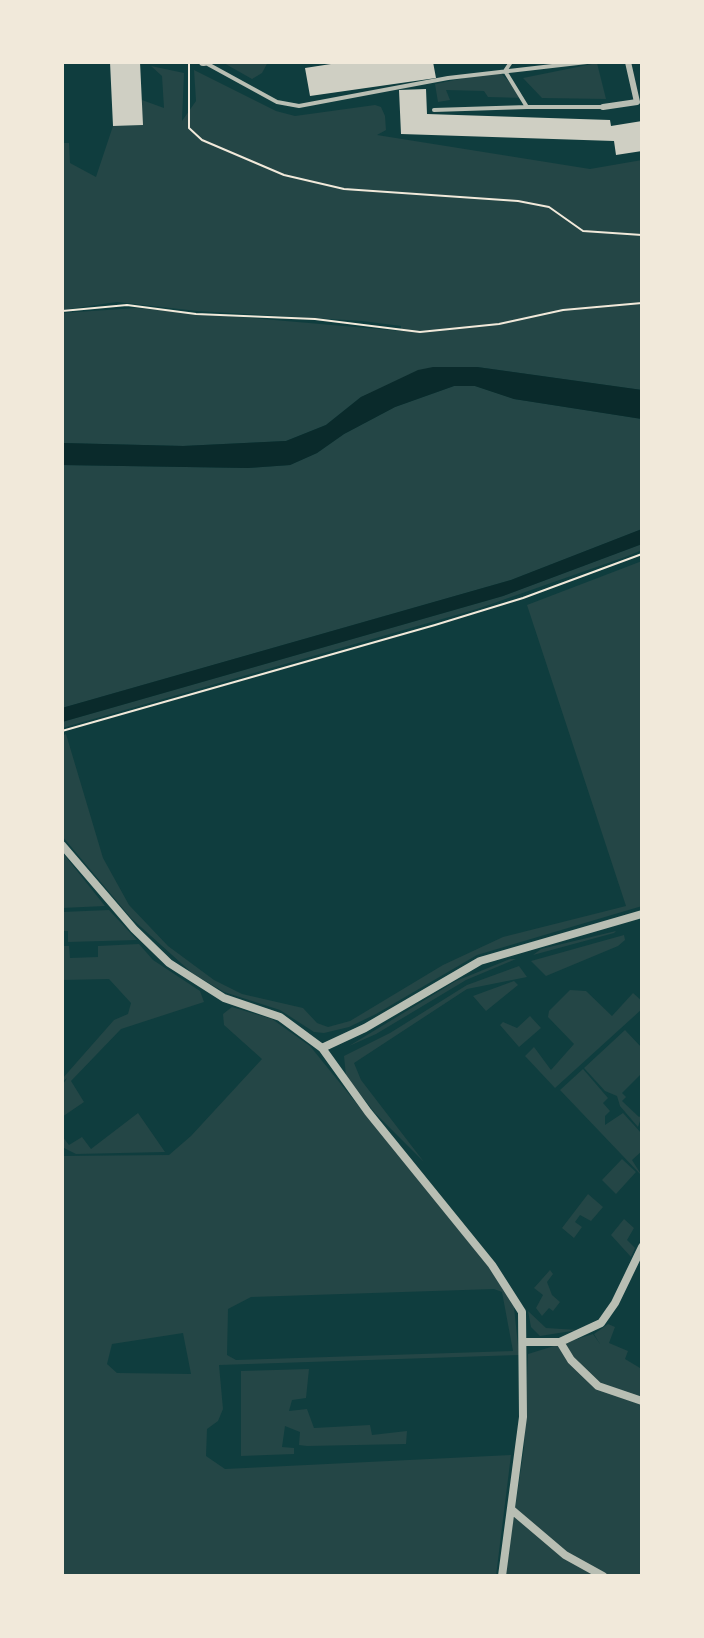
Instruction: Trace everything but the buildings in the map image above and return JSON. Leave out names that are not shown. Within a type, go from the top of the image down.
[{"type":"street","points":[[603,107],[637,102],[628,62]]},
{"type":"street","points":[[62,845],[126,920],[169,963],[224,998],[280,1017],[322,1048],[368,1112],[507,1286],[522,1312],[523,1417],[502,1576]]},
{"type":"street","points":[[322,1048],[365,1028],[480,961],[642,914]]},
{"type":"street","points":[[524,1342],[560,1342],[580,1335],[606,1318],[642,1247]]},
{"type":"street","points":[[560,1342],[571,1360],[598,1386],[642,1401]]},
{"type":"street","points":[[512,1510],[565,1555],[603,1576]]},
{"type":"lane","points":[[204,62],[277,102],[299,106],[505,71],[537,70],[587,62]]},
{"type":"lane","points":[[505,71],[511,62]]},
{"type":"lane","points":[[505,71],[527,107]]},
{"type":"lane","points":[[434,110],[603,107]]},
{"type":"path","points":[[189,62],[189,128],[202,140],[284,175],[344,189],[518,201],[549,207],[583,231],[642,235]]},
{"type":"path","points":[[62,311],[127,305],[196,314],[315,319],[420,332],[499,324],[563,310],[642,303]]},
{"type":"path","points":[[62,731],[458,618],[642,554]]},
{"type":"shaded area","points":[[222,62],[268,62],[262,73],[252,79]]},
{"type":"shaded area","points":[[597,63],[606,99],[542,98],[523,78]]},
{"type":"shaded area","points":[[151,66],[184,73],[182,121],[196,101],[194,70],[276,111],[295,116],[375,105],[381,107],[386,130],[377,135],[590,169],[642,160],[642,390],[477,367],[379,390],[361,397],[326,425],[286,441],[183,446],[62,443],[62,313],[136,308],[401,331],[401,326],[362,321],[197,311],[117,302],[62,310],[62,143],[69,143],[70,163],[96,177],[113,126],[142,125],[142,100],[164,108],[162,76]]},
{"type":"shaded area","points":[[499,71],[524,98],[488,97],[484,91],[446,90],[450,100],[438,102],[435,84]]},
{"type":"shaded area","points":[[477,367],[642,390],[642,419],[514,399],[475,386],[454,386],[395,407],[344,434],[317,453],[290,465],[248,468],[62,465],[62,443],[183,446],[286,441],[326,425],[361,397],[418,370]]},
{"type":"shaded area","points":[[454,386],[475,386],[514,399],[642,419],[642,529],[511,580],[62,708],[62,465],[248,468],[290,465],[317,453],[344,434],[395,407]]},
{"type":"shaded area","points":[[642,529],[642,544],[503,596],[62,722],[62,708],[511,580]]},
{"type":"shaded area","points":[[642,544],[642,550],[625,557],[477,609],[62,728],[62,722],[503,596]]},
{"type":"shaded area","points":[[642,561],[642,906],[477,955],[349,1027],[324,1033],[314,1032],[280,1010],[224,992],[192,973],[131,918],[62,836],[62,736],[66,734],[103,858],[129,905],[168,946],[214,980],[242,994],[303,1008],[317,1023],[328,1027],[350,1021],[443,965],[503,937],[626,906],[527,605]]},
{"type":"shaded area","points":[[62,852],[105,906],[62,908]]},
{"type":"shaded area","points":[[109,910],[137,940],[68,942],[68,931],[62,931],[62,912]]},
{"type":"shaded area","points":[[616,931],[614,933],[533,955],[541,949]]},
{"type":"shaded area","points":[[624,935],[625,940],[618,946],[546,976],[531,961]]},
{"type":"shaded area","points":[[139,944],[153,960],[200,991],[204,1002],[121,1029],[71,1081],[84,1102],[62,1117],[62,1086],[67,1078],[62,1082],[62,1079],[114,1020],[128,1014],[131,1003],[109,979],[62,980],[62,946],[69,946],[70,958],[98,957],[98,946]]},
{"type":"shaded area","points":[[516,959],[466,980],[376,1034],[349,1046],[456,981]]},
{"type":"shaded area","points":[[519,966],[527,977],[467,989],[354,1063],[361,1080],[424,1162],[375,1113],[346,1076],[344,1056],[390,1033],[467,985]]},
{"type":"shaded area","points":[[514,981],[518,985],[486,1011],[473,996]]},
{"type":"shaded area","points":[[570,990],[586,991],[612,1016],[633,993],[642,1001],[642,1009],[555,1088],[525,1056],[534,1047],[551,1070],[574,1044],[548,1017],[549,1011]]},
{"type":"shaded area","points":[[232,1007],[272,1019],[310,1046],[489,1267],[514,1307],[519,1355],[219,1365],[223,1409],[218,1421],[207,1429],[206,1456],[225,1469],[511,1455],[496,1576],[62,1576],[62,1156],[169,1155],[191,1136],[262,1059],[224,1025],[223,1014]],"holes":[[[494,1289],[502,1292],[513,1351],[236,1360],[227,1355],[228,1309],[251,1297]],[[183,1333],[191,1374],[117,1373],[107,1364],[112,1344]]]},
{"type":"shaded area","points":[[530,1016],[541,1028],[519,1047],[500,1025],[503,1022],[517,1028]]},
{"type":"shaded area","points":[[625,1030],[642,1048],[642,1073],[622,1093],[626,1097],[622,1101],[639,1117],[642,1115],[638,1127],[620,1106],[617,1096],[605,1091],[584,1068]]},
{"type":"shaded area","points":[[583,1069],[608,1098],[603,1103],[610,1111],[605,1116],[605,1125],[623,1113],[642,1134],[642,1151],[632,1160],[642,1176],[560,1090]]},
{"type":"shaded area","points":[[138,1113],[165,1152],[76,1154],[62,1147],[62,1136],[69,1145],[82,1137],[91,1149]]},
{"type":"shaded area","points":[[622,1159],[636,1172],[616,1194],[602,1180]]},
{"type":"shaded area","points":[[588,1194],[603,1207],[591,1221],[580,1215],[575,1222],[582,1227],[574,1238],[562,1228]]},
{"type":"shaded area","points":[[624,1219],[634,1228],[627,1240],[635,1248],[631,1257],[611,1235]]},
{"type":"shaded area","points":[[550,1270],[553,1274],[547,1282],[552,1295],[560,1302],[553,1311],[549,1308],[542,1316],[536,1308],[543,1295],[534,1288]]},
{"type":"shaded area","points":[[528,1311],[546,1328],[578,1330],[540,1336],[531,1327]]},
{"type":"shaded area","points":[[608,1324],[615,1327],[609,1343],[628,1351],[625,1359],[640,1368],[642,1364],[642,1576],[505,1576],[524,1448],[528,1354],[593,1334],[600,1344],[594,1334]]},
{"type":"shaded area","points":[[309,1369],[306,1398],[292,1400],[289,1411],[307,1409],[314,1428],[370,1425],[372,1435],[407,1431],[406,1444],[299,1445],[300,1432],[285,1426],[282,1447],[294,1448],[294,1454],[241,1456],[241,1371]]}]
